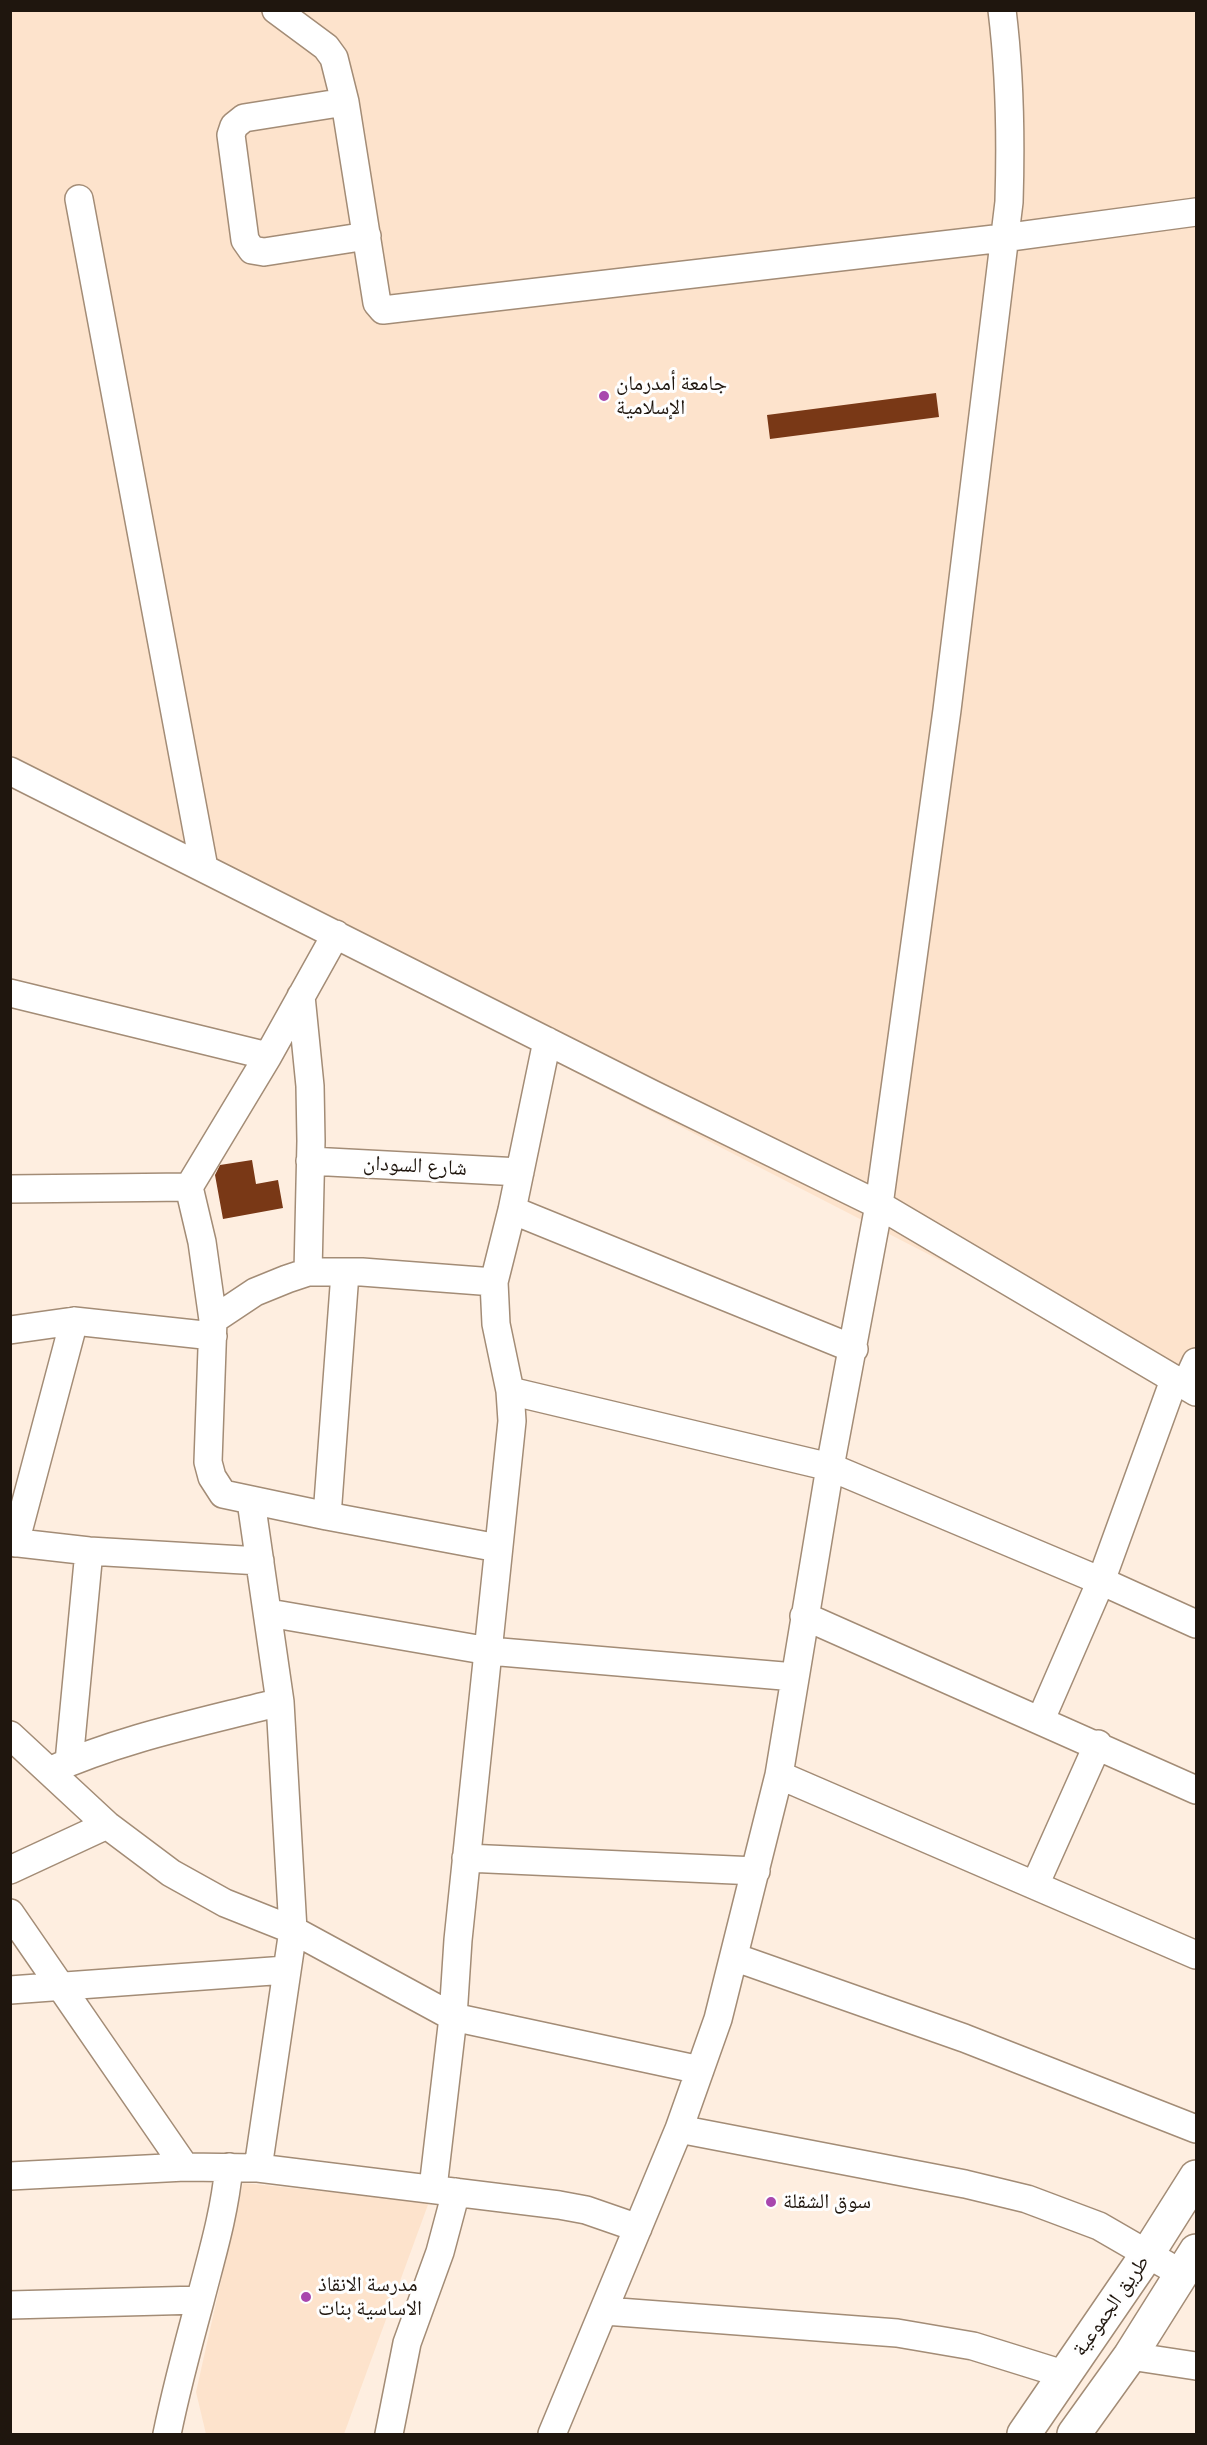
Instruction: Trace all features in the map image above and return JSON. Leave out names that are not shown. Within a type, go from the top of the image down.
[{"type":"main road","name":"طريق الجموعية","points":[[1024,2434],[1197,2177]]},
{"type":"main road","name":"طريق الجموعية","points":[[1074,2434],[1130,2356],[1189,2263]]},
{"type":"street","points":[[276,10],[326,47],[334,58],[345,102],[377,303],[383,310],[1003,238],[1197,212]]},
{"type":"street","points":[[552,2434],[679,2129],[718,2019],[779,1775],[830,1467],[854,1349],[879,1206],[947,710],[1009,202],[1011,142],[1002,10]]},
{"type":"street","points":[[345,102],[244,118],[234,126],[231,135],[245,240],[252,250],[264,252],[367,236]]},
{"type":"street","points":[[79,199],[204,868]]},
{"type":"street","points":[[10,771],[879,1206],[1188,1380],[1041,1719]]},
{"type":"street","points":[[10,789],[40,785]]},
{"type":"street","points":[[336,934],[268,1056],[189,1187],[202,1242],[213,1328],[207,1462],[212,1477],[224,1494],[498,1548]]},
{"type":"street","points":[[10,993],[268,1056]]},
{"type":"street","points":[[301,996],[310,1086],[308,1272]]},
{"type":"street","points":[[389,2434],[407,2343],[440,2252],[458,1940],[512,1421],[510,1391],[496,1324],[494,1282],[512,1210],[547,1041]]},
{"type":"street","name":"شارع السودان","points":[[310,1161],[520,1172]]},
{"type":"street","points":[[10,1188],[189,1187]]},
{"type":"street","points":[[512,1210],[854,1349]]},
{"type":"street","points":[[10,1330],[74,1321],[213,1328],[255,1292],[308,1272],[494,1282]]},
{"type":"street","points":[[327,1516],[345,1273]]},
{"type":"street","points":[[74,1321],[13,1543],[89,1551],[260,1561]]},
{"type":"street","points":[[510,1391],[830,1467],[1197,1624]]},
{"type":"street","points":[[251,1501],[269,1613],[280,1702],[293,1930],[258,2168]]},
{"type":"street","points":[[59,1766],[89,1551]]},
{"type":"street","points":[[269,1613],[489,1651],[795,1677]]},
{"type":"street","points":[[804,1616],[1098,1744],[1197,1790]]},
{"type":"street","points":[[59,1766],[164,1732],[280,1702]]},
{"type":"street","points":[[10,1735],[59,1766],[107,1825],[171,1873],[225,1903],[293,1930],[453,2017],[700,2070]]},
{"type":"street","points":[[1035,1885],[1098,1744]]},
{"type":"street","points":[[779,1775],[1197,1955]]},
{"type":"street","points":[[10,1870],[107,1825]]},
{"type":"street","points":[[466,1858],[756,1871]]},
{"type":"street","points":[[10,1913],[185,2167]]},
{"type":"street","points":[[734,1957],[964,2038],[1197,2129]]},
{"type":"street","points":[[10,1990],[286,1970]]},
{"type":"street","points":[[679,2129],[966,2184],[1027,2199],[1099,2226],[1148,2253],[1189,2263]]},
{"type":"street","points":[[10,2176],[185,2167],[258,2168],[445,2190],[586,2210],[638,2228]]},
{"type":"street","points":[[172,2432],[200,2300],[221,2224],[229,2167]]},
{"type":"street","points":[[10,2305],[200,2300]]},
{"type":"street","points":[[605,2311],[897,2333],[972,2346],[1063,2374]]},
{"type":"street","points":[[1130,2356],[1197,2366]]},
{"type":"shaded area","name":"جامعة أمدرمان الإسلامية","points":[[10,11],[1196,11],[1196,1392],[11,782]]},
{"type":"shaded area","name":"مدرسة الانقاذ الاساسية بنات","points":[[243,2183],[429,2202],[344,2434],[206,2434],[196,2392]]},
{"type":"building","points":[[936,393],[939,417],[770,439],[767,415]]},
{"type":"building","points":[[252,1160],[256,1184],[278,1180],[283,1208],[223,1219],[215,1175],[220,1165]]},
{"type":"place","name":"جامعة أمدرمان الإسلامية","points":[[604,396]]},
{"type":"place","name":"سوق الشقلة","points":[[771,2202]]},
{"type":"place","name":"مدرسة الانقاذ الاساسية بنات","points":[[306,2297]]}]
